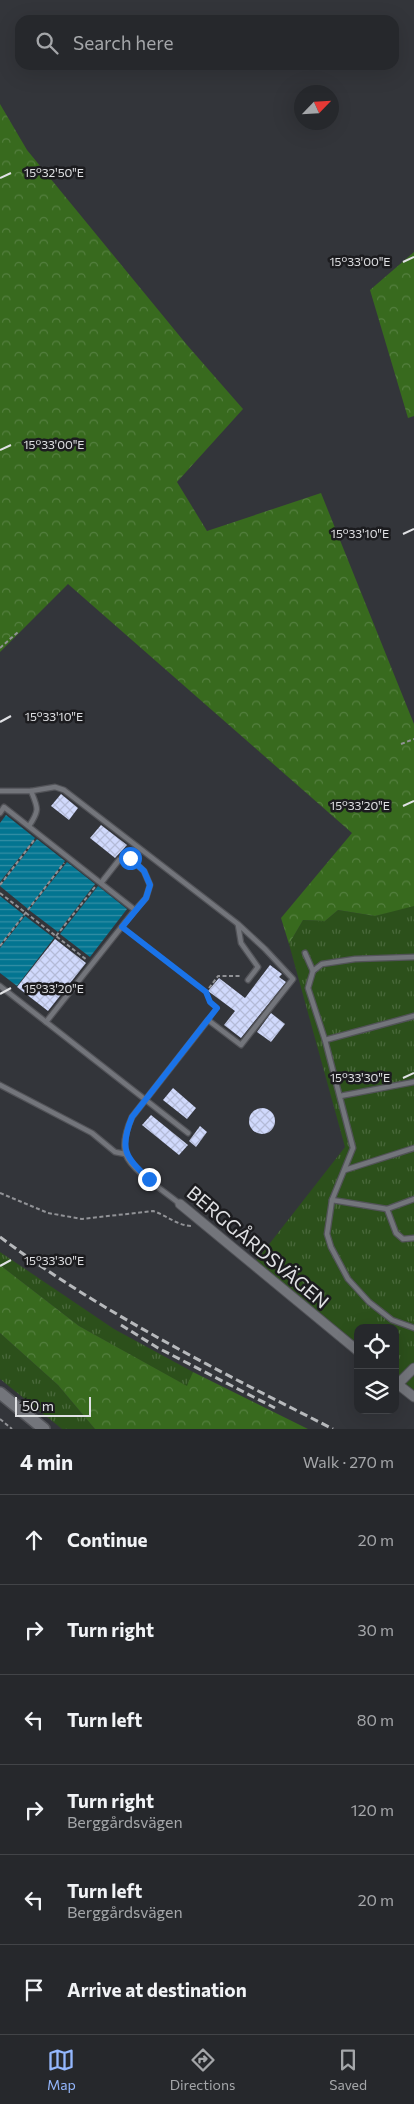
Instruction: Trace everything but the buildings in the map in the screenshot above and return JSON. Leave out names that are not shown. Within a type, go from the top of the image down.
[{"type":"street","name":"BERGGÅRDSVÄGEN","points":[[180,1204],[354,1348]]},
{"type":"street","points":[[399,1380],[414,1368]]},
{"type":"street","points":[[399,1384],[414,1397]]},
{"type":"street","points":[[0,1393],[44,1429]]},
{"type":"lane","points":[[0,791],[31,791],[54,787],[64,790],[238,924],[293,979],[241,1045],[208,1020],[132,1117],[127,1130],[125,1154]]},
{"type":"lane","points":[[28,826],[37,815],[38,807],[31,791]]},
{"type":"lane","points":[[0,813],[4,807],[99,884],[135,910]]},
{"type":"lane","points":[[46,1022],[146,898],[150,885],[144,871],[130,858],[119,860],[99,884]]},
{"type":"lane","points":[[238,924],[240,943],[258,967],[248,980]]},
{"type":"lane","points":[[305,953],[313,971]]},
{"type":"lane","points":[[414,957],[354,959],[322,964],[313,971],[308,988],[325,1040],[353,1148],[332,1200],[327,1234],[331,1247],[348,1279],[369,1302],[392,1320],[414,1328]]},
{"type":"lane","points":[[0,986],[188,1133]]},
{"type":"lane","points":[[325,1040],[414,1016]]},
{"type":"lane","points":[[340,1096],[414,1082]]},
{"type":"lane","name":"BERGGÅRDSVÄGEN","points":[[0,1085],[92,1133],[115,1152],[125,1154],[134,1165],[180,1204]]},
{"type":"lane","points":[[345,1170],[414,1148]]},
{"type":"lane","points":[[332,1200],[387,1209],[414,1199]]},
{"type":"lane","points":[[387,1209],[396,1233],[403,1239],[414,1238]]},
{"type":"path","points":[[0,648],[18,632]]},
{"type":"path","points":[[401,744],[414,739]]},
{"type":"path","points":[[0,884],[36,838]]},
{"type":"path","points":[[0,946],[66,862]]},
{"type":"path","points":[[56,936],[99,884]]},
{"type":"path","points":[[0,893],[92,964]]},
{"type":"path","points":[[122,927],[206,992],[210,1002],[217,1008],[208,1020]]},
{"type":"path","points":[[206,992],[218,976],[243,976],[248,980]]},
{"type":"path","points":[[0,1193],[48,1213],[82,1219],[153,1211],[164,1214],[184,1226],[208,1227]]},
{"type":"path","points":[[0,1419],[12,1429]]},
{"type":"green space","points":[[0,104],[27,150],[187,345],[243,409],[177,482],[207,531],[321,493],[414,724],[414,906],[375,916],[338,910],[325,921],[303,920],[289,944],[281,918],[352,833],[68,584],[0,652]]},
{"type":"green space","points":[[414,252],[414,416],[408,418],[370,290]]},
{"type":"green space","points":[[414,906],[414,1390],[399,1378],[399,1324],[354,1324],[354,1341],[256,1261],[345,1147],[289,944],[303,920],[325,921],[338,910],[375,916]]},
{"type":"green space","points":[[0,1252],[114,1329],[193,1372],[188,1387],[79,1326],[0,1265]]},
{"type":"green space","points":[[0,1265],[79,1326],[187,1386],[193,1372],[308,1429],[95,1429],[58,1385],[0,1333]]},
{"type":"green space","points":[[0,1333],[58,1385],[95,1429],[62,1429],[0,1379]]},
{"type":"water","points":[[6,815],[35,838],[0,882],[0,823]]},
{"type":"water","points":[[37,839],[65,861],[28,909],[0,886]]},
{"type":"water","points":[[67,862],[95,884],[58,932],[29,910]]},
{"type":"water","points":[[98,886],[127,909],[90,957],[60,934]]},
{"type":"water","points":[[0,896],[24,915],[0,945]]},
{"type":"water","points":[[25,916],[54,938],[17,986],[0,973],[0,948]]},
{"type":"railway","points":[[0,1237],[79,1291],[162,1340],[333,1429]]},
{"type":"railway","points":[[121,1325],[158,1348],[275,1408]]},
{"type":"route","points":[[130,858],[144,871],[150,885],[146,898],[122,927],[206,992],[210,1002],[217,1008],[132,1117],[127,1130],[125,1154],[128,1160],[149,1179]]}]
